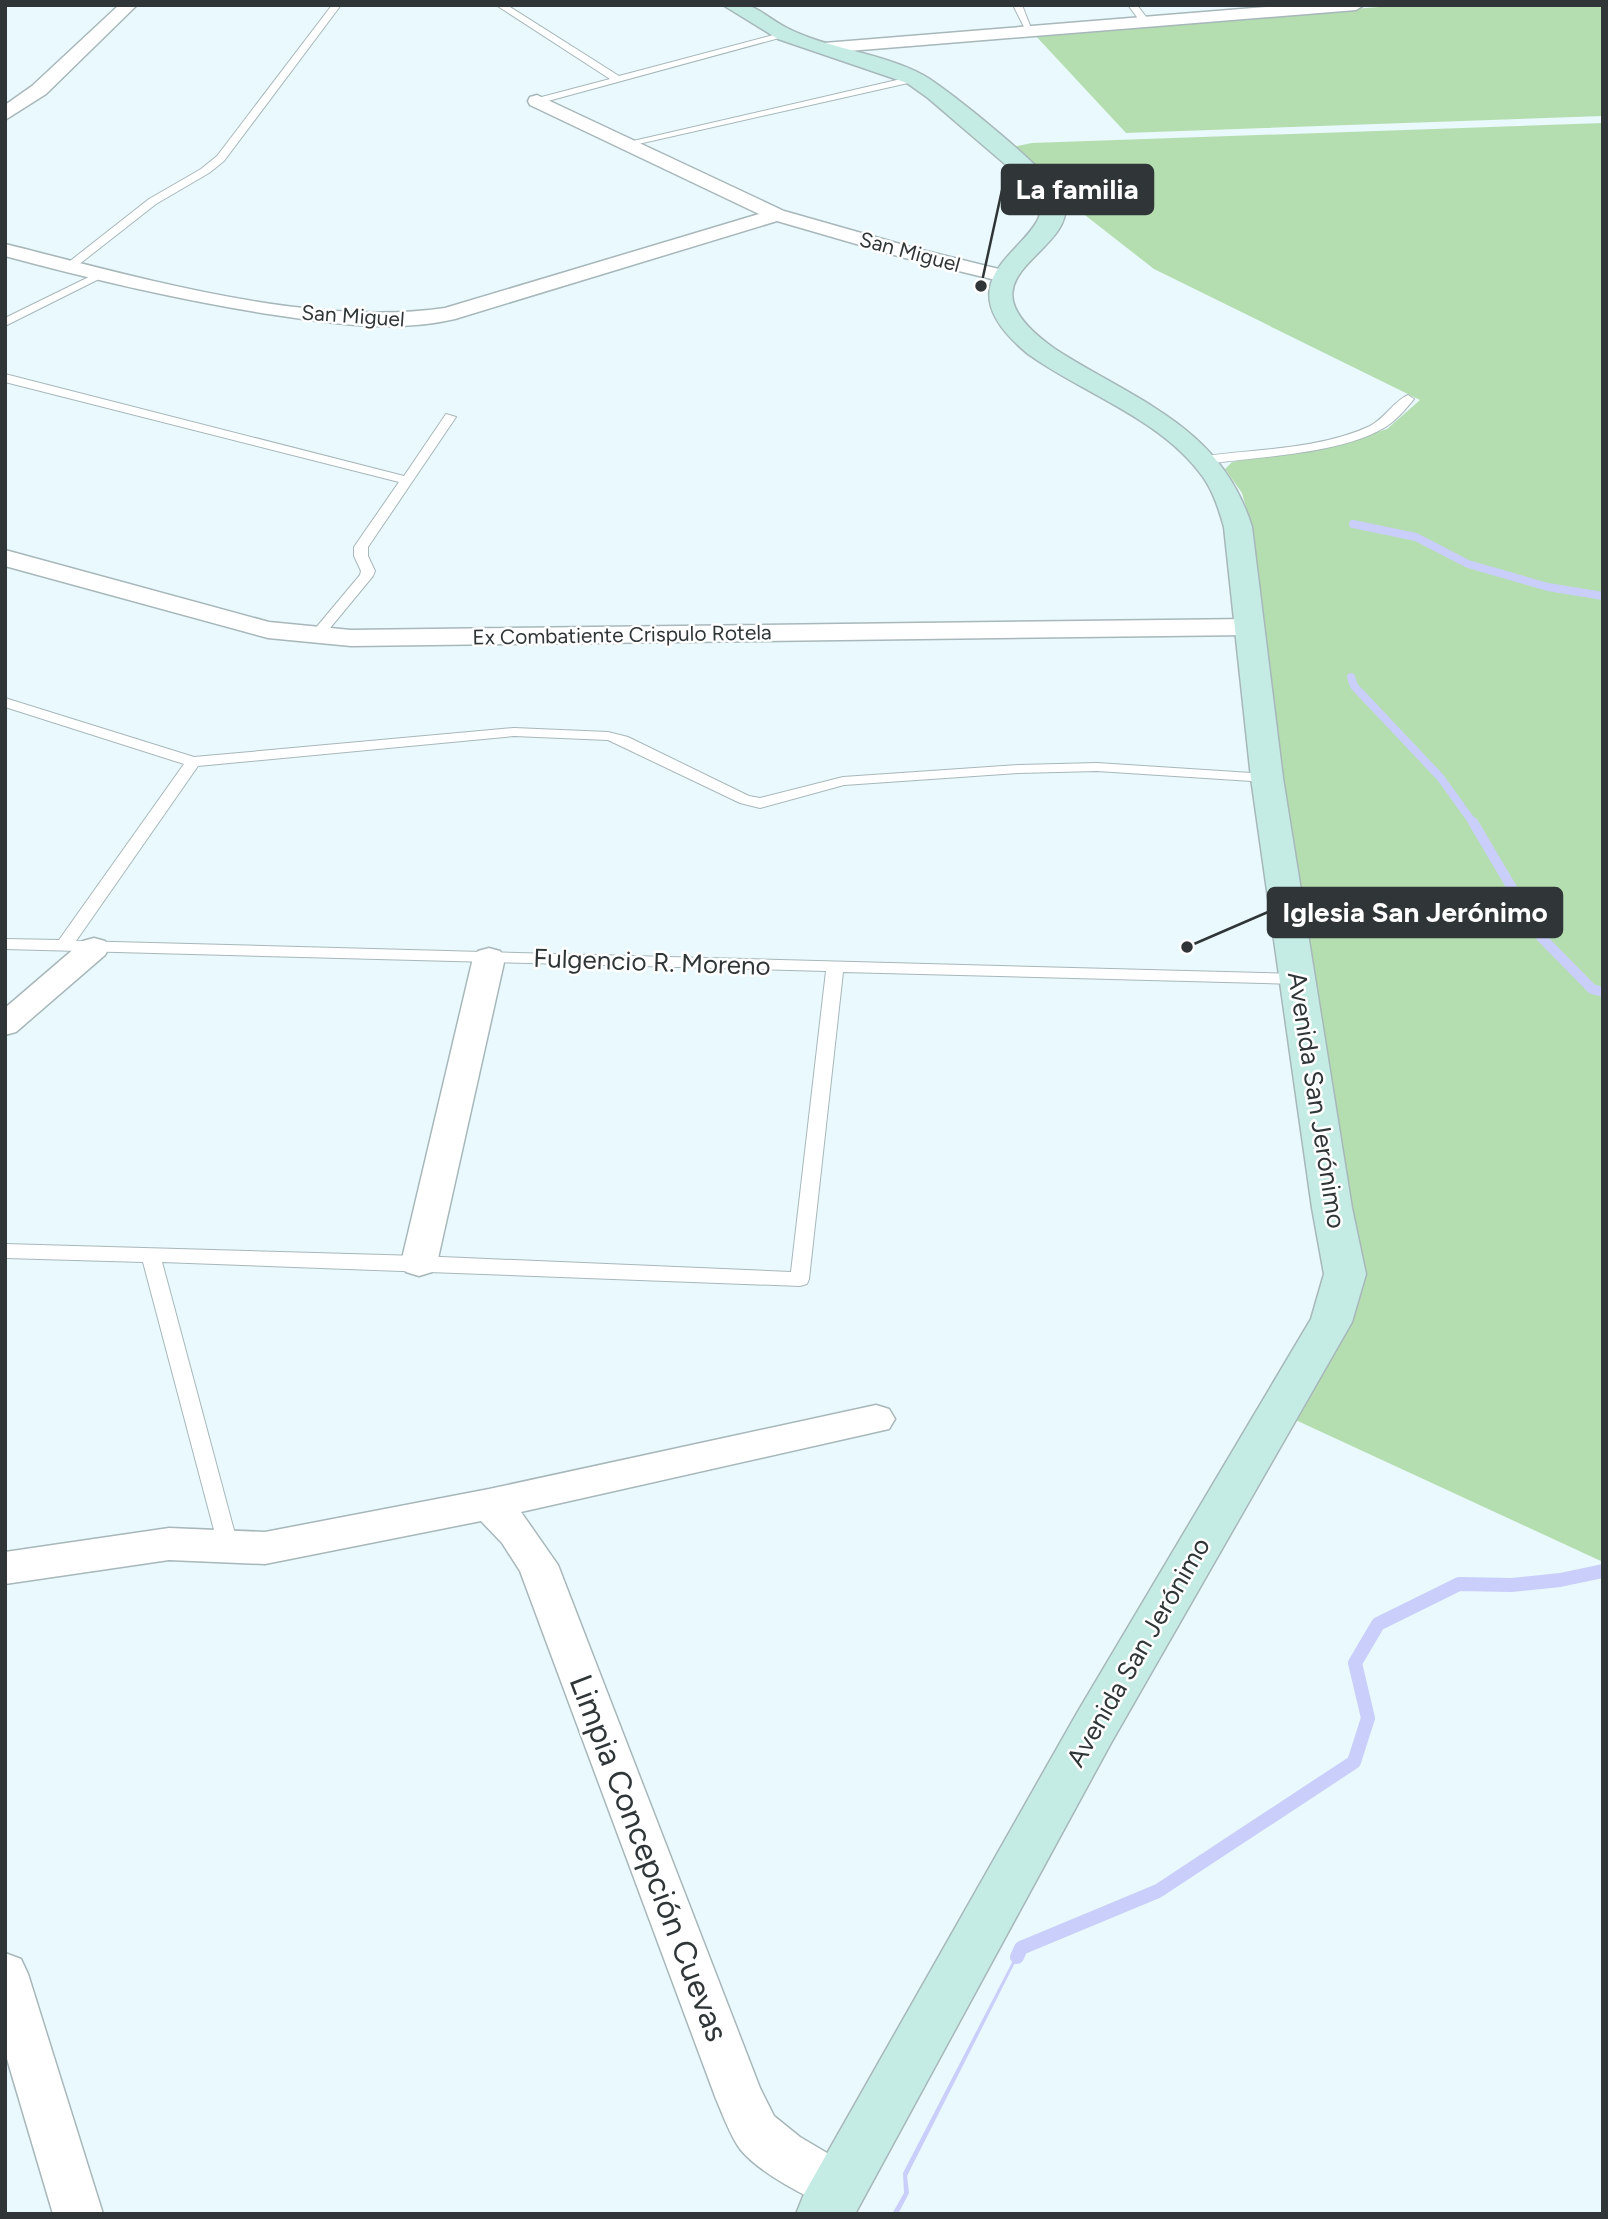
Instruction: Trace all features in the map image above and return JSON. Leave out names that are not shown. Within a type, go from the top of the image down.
[{"type":"street","points":[[5,114],[39,90],[129,5]]},
{"type":"street","points":[[733,5],[785,35],[914,79],[936,93],[1041,183],[1054,200],[1055,210],[1050,223],[1004,276]]},
{"type":"street","points":[[824,48],[1145,22],[1240,9],[1356,5]]},
{"type":"street","name":"San Miguel","points":[[537,101],[777,215],[908,253],[1004,276]]},
{"type":"street","name":"San Miguel","points":[[5,250],[99,275],[219,300],[323,317],[392,321],[421,319],[461,310],[777,215]]},
{"type":"street","name":"Avenida San Jerónimo","points":[[830,2200],[1094,1728],[1331,1322],[1345,1274],[1332,1208],[1266,778],[1235,508],[1226,489],[1205,460],[1174,433],[1042,352],[1022,335],[1009,320],[998,296],[1004,276]]},
{"type":"street","name":"Ex Combatiente Crispulo Rotela","points":[[8,561],[218,618],[268,630],[316,636],[402,638],[1249,627]]},
{"type":"street","points":[[5,1025],[78,947]]},
{"type":"street","points":[[419,1263],[489,958]]},
{"type":"street","points":[[5,1568],[169,1544],[197,1543],[229,1549],[265,1548],[489,1504],[876,1419]]},
{"type":"street","name":"Limpia Concepción Cuevas","points":[[489,1504],[516,1532],[538,1565],[740,2099],[757,2132],[830,2200]]},
{"type":"street","points":[[5,1975],[78,2214]]},
{"type":"lane","points":[[69,267],[166,193],[201,175],[224,158],[236,137],[337,5]]},
{"type":"lane","points":[[500,5],[617,78]]},
{"type":"lane","points":[[1017,5],[1030,31]]},
{"type":"lane","points":[[1132,5],[1145,22]]},
{"type":"lane","points":[[537,101],[785,35]]},
{"type":"lane","points":[[625,144],[914,79]]},
{"type":"lane","points":[[5,323],[99,275]]},
{"type":"lane","points":[[5,378],[407,480]]},
{"type":"lane","points":[[1205,460],[1335,440],[1375,428],[1408,399]]},
{"type":"lane","points":[[316,636],[366,576],[368,571],[361,556],[361,547],[450,417]]},
{"type":"lane","points":[[5,702],[193,762],[530,732],[608,736],[623,740],[745,800],[760,803],[844,781],[1019,769],[1097,767],[1266,778]]},
{"type":"lane","points":[[78,947],[193,762]]},
{"type":"lane","name":"Fulgencio R. Moreno","points":[[5,944],[1298,978]]},
{"type":"lane","points":[[5,1251],[419,1263],[800,1279],[835,967]]},
{"type":"lane","points":[[150,1254],[229,1549]]},
{"type":"green space","points":[[1405,5],[1603,5],[1603,116],[1126,133],[1034,34]]},
{"type":"green space","points":[[1603,123],[1603,1562],[1289,1417],[1347,1323],[1278,767],[1252,529],[1242,493],[1225,469],[1232,462],[1341,443],[1387,429],[1420,400],[1154,269],[1063,198],[1012,147],[1032,143]]},
{"type":"water","points":[[1021,1945],[1023,1947],[907,2176],[909,2193],[898,2214],[892,2214],[904,2193],[903,2173]]},
{"type":"waterway","points":[[1353,524],[1416,537],[1468,564],[1548,587],[1603,596]]},
{"type":"waterway","points":[[1351,677],[1354,686],[1440,777],[1474,824]]},
{"type":"waterway","points":[[1473,822],[1541,937],[1592,989],[1603,992]]},
{"type":"waterway","points":[[1017,1957],[1021,1948],[1158,1891],[1354,1762],[1368,1718],[1355,1663],[1378,1624],[1459,1584],[1512,1585],[1560,1580],[1603,1571]]},
{"type":"place","name":"La familia","points":[[981,286]]},
{"type":"place","name":"Iglesia San Jerónimo","points":[[1187,947]]}]
